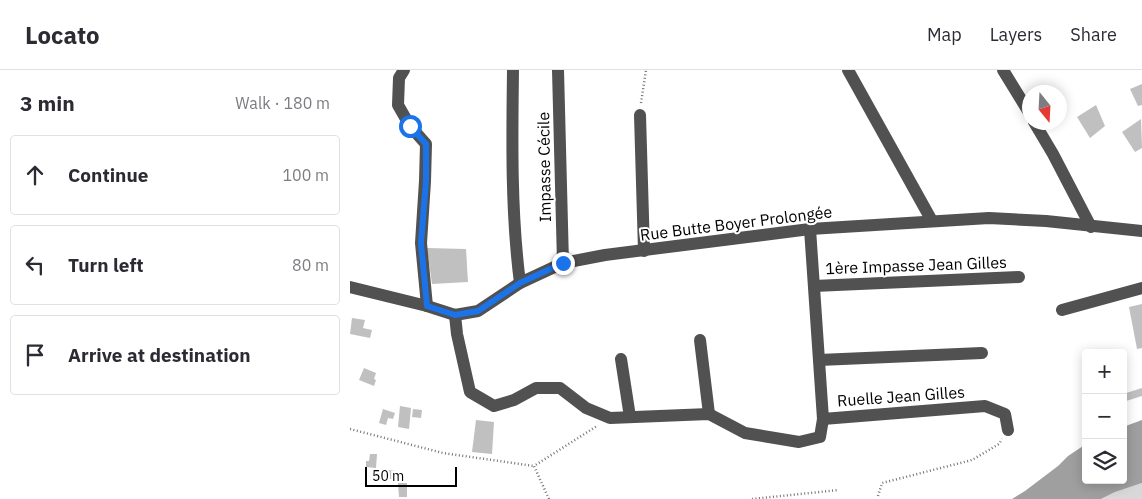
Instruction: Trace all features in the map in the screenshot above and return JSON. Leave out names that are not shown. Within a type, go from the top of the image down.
[{"type":"street","points":[[404,70],[399,78],[398,105],[410,126],[426,144],[426,181],[421,243],[427,306]]},
{"type":"street","points":[[513,70],[514,197],[516,256],[520,283]]},
{"type":"street","name":"Impasse Cécile","points":[[558,70],[563,263]]},
{"type":"street","points":[[848,70],[932,221]]},
{"type":"street","points":[[1004,70],[1022,100]]},
{"type":"street","points":[[640,115],[644,251]]},
{"type":"street","points":[[1039,130],[1091,227]]},
{"type":"street","name":"Rue Butte Boyer Prolongée","points":[[350,287],[455,315],[478,311],[520,283],[563,263],[605,255],[810,229],[989,218],[1046,221],[1142,232]]},
{"type":"street","name":"Ruelle Jean Gilles","points":[[810,229],[823,418],[985,406],[1005,414],[1008,430]]},
{"type":"street","name":"1ère Impasse Jean Gilles","points":[[814,286],[1019,277]]},
{"type":"street","points":[[1062,310],[1142,288]]},
{"type":"street","points":[[455,315],[457,334],[470,392],[494,406],[514,400],[536,388],[560,388],[586,408],[610,418],[709,414],[745,433],[799,442],[820,437],[823,418]]},
{"type":"street","points":[[700,340],[709,414]]},
{"type":"street","points":[[819,360],[982,353]]},
{"type":"street","points":[[621,359],[630,417]]},
{"type":"path","points":[[640,115],[646,70]]},
{"type":"path","points":[[350,428],[443,454],[534,466],[610,418]]},
{"type":"path","points":[[878,496],[882,483],[972,460],[999,444],[1008,430]]},
{"type":"path","points":[[534,466],[549,499]]},
{"type":"path","points":[[752,499],[839,490]]},
{"type":"shaded area","points":[[1142,420],[1142,483],[1101,499],[1012,499],[1082,447],[1082,484],[1127,484],[1127,426]]},
{"type":"shaded area","points":[[1142,483],[1142,499],[1101,499],[1115,492]]},
{"type":"building","points":[[1142,84],[1142,105],[1138,106],[1130,89]]},
{"type":"building","points":[[1096,105],[1105,126],[1090,138],[1077,117]]},
{"type":"building","points":[[1141,119],[1142,148],[1135,152],[1122,132]]},
{"type":"building","points":[[427,248],[466,249],[468,282],[432,284]]},
{"type":"building","points":[[1142,304],[1142,348],[1137,349],[1129,307]]},
{"type":"building","points":[[352,318],[365,320],[363,328],[372,330],[370,338],[350,334]]},
{"type":"building","points":[[364,368],[376,373],[374,386],[359,380]]},
{"type":"building","points":[[1142,388],[1142,396],[1127,401],[1127,393]]},
{"type":"building","points":[[400,406],[411,408],[409,429],[398,427]]},
{"type":"building","points":[[383,409],[395,413],[393,419],[388,418],[386,425],[379,423]]},
{"type":"building","points":[[413,409],[422,410],[421,418],[412,417]]},
{"type":"building","points":[[476,420],[494,422],[492,454],[472,452]]},
{"type":"building","points":[[370,454],[377,454],[376,468],[366,467],[366,461],[369,461]]},
{"type":"building","points":[[380,469],[396,471],[394,479],[379,478]]},
{"type":"building","points":[[398,483],[407,483],[407,497],[399,497]]},
{"type":"route","points":[[410,126],[426,144],[426,181],[421,243],[427,306],[455,315],[478,311],[520,283],[563,263]]}]
